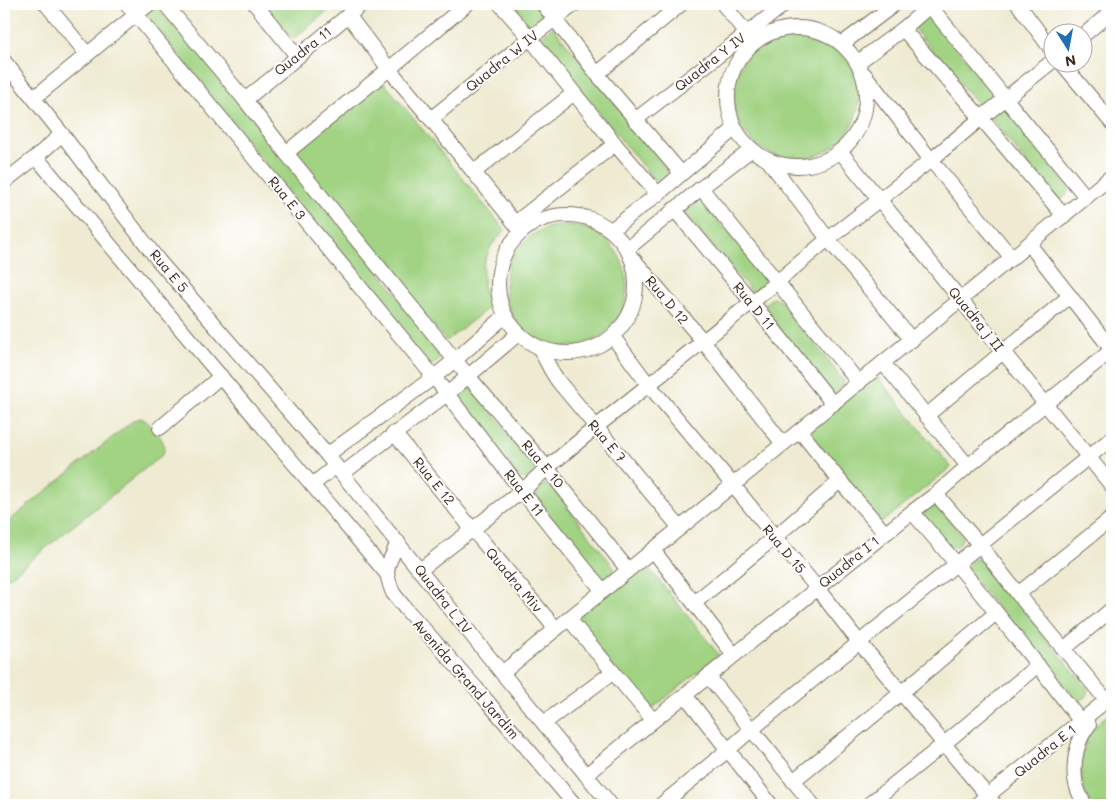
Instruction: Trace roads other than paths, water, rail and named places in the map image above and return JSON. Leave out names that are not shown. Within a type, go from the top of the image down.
[{"type":"street","points":[[46,4],[87,54]]},
{"type":"street","points":[[34,98],[87,54],[132,9],[149,4]]},
{"type":"street","name":"Rua E 10","points":[[165,4],[468,376],[547,468],[628,570]]},
{"type":"street","points":[[255,4],[297,56]]},
{"type":"street","name":"Quadra 11","points":[[245,100],[362,4]]},
{"type":"street","points":[[286,153],[467,4]]},
{"type":"street","points":[[500,4],[658,194]]},
{"type":"street","points":[[542,4],[597,74],[681,173]]},
{"type":"street","name":"Quadra W IV","points":[[431,119],[574,4]]},
{"type":"street","points":[[597,74],[680,4]]},
{"type":"street","points":[[723,4],[750,38]]},
{"type":"street","name":"Quadra Y IV","points":[[636,120],[750,38],[785,4]]},
{"type":"street","points":[[1018,4],[1044,39]]},
{"type":"street","points":[[1094,28],[1110,16],[1098,4]]},
{"type":"street","points":[[859,67],[931,5],[1086,197]]},
{"type":"street","points":[[842,44],[888,6]]},
{"type":"street","name":"Rua E 3","points":[[132,9],[447,394]]},
{"type":"street","points":[[348,15],[389,70],[518,227]]},
{"type":"street","points":[[750,38],[782,29],[798,27],[814,29],[842,44],[932,160],[1012,258]]},
{"type":"street","points":[[903,29],[1064,216]]},
{"type":"street","points":[[750,38],[733,67],[728,82],[729,114],[734,129],[752,150],[768,160],[786,166],[805,166],[824,161],[840,151],[855,135],[864,115],[867,93],[859,67]]},
{"type":"street","name":"Rua E 5","points":[[4,61],[158,260],[335,465]]},
{"type":"street","points":[[420,570],[522,491],[648,384],[828,239],[932,160],[1044,68]]},
{"type":"street","points":[[1069,72],[1112,123]]},
{"type":"street","points":[[474,172],[574,93]]},
{"type":"street","points":[[611,230],[658,194],[734,129]]},
{"type":"street","points":[[4,182],[62,134]]},
{"type":"street","points":[[518,227],[555,216],[570,215],[599,222],[620,239],[630,253],[637,279],[636,300],[627,320],[613,337],[591,350],[566,354],[540,349],[518,334],[505,316],[498,297],[497,278],[502,258],[518,227],[615,144]]},
{"type":"street","points":[[630,253],[674,209],[752,150]]},
{"type":"street","name":"Quadra j II","points":[[840,151],[1112,486]]},
{"type":"street","name":"Avenida Grand Jardim","points":[[36,157],[387,574],[393,594],[575,805]]},
{"type":"street","points":[[768,160],[828,239],[912,340]]},
{"type":"street","points":[[502,673],[1112,176]]},
{"type":"street","points":[[701,188],[859,383]]},
{"type":"street","name":"Rua D 11","points":[[674,209],[752,302],[833,404]]},
{"type":"street","points":[[1029,244],[1112,350]]},
{"type":"street","name":"Rua D 12","points":[[630,253],[784,444]]},
{"type":"street","points":[[926,416],[1070,296]]},
{"type":"street","points":[[312,485],[434,376],[505,316]]},
{"type":"street","points":[[335,465],[394,433],[447,394],[518,334]]},
{"type":"street","name":"Rua D 15","points":[[613,337],[648,384],[992,801]]},
{"type":"street","name":"Rua E 7","points":[[540,349],[558,381],[680,528]]},
{"type":"street","name":"Quadra I 1","points":[[586,775],[1112,350]]},
{"type":"street","points":[[883,363],[968,466]]},
{"type":"street","points":[[160,428],[221,376]]},
{"type":"street","name":"Rua E 11","points":[[447,394],[603,591]]},
{"type":"street","points":[[800,431],[885,533]]},
{"type":"street","name":"Rua E 12","points":[[394,433],[473,530]]},
{"type":"street","points":[[661,805],[752,729],[1112,438]]},
{"type":"street","name":"Quadra L IV","points":[[335,465],[611,805]]},
{"type":"street","points":[[694,604],[840,480]]},
{"type":"street","points":[[936,494],[1064,649],[1111,702]]},
{"type":"street","points":[[912,512],[956,563],[1038,665],[1083,726],[1075,755],[1075,780],[1084,805]]},
{"type":"street","points":[[1018,594],[1112,518]]},
{"type":"street","name":"Quadra Miv","points":[[473,530],[556,629]]},
{"type":"street","points":[[387,574],[388,565],[398,542]]},
{"type":"street","points":[[653,550],[734,655]]},
{"type":"street","points":[[1064,649],[1112,608]]},
{"type":"street","points":[[792,781],[902,693],[996,613]]},
{"type":"street","points":[[569,619],[653,720]]},
{"type":"street","points":[[868,805],[1038,665]]},
{"type":"street","points":[[544,723],[613,672]]},
{"type":"street","points":[[708,676],[813,805]]},
{"type":"street","points":[[685,695],[769,805]]},
{"type":"street","name":"Quadra E 1","points":[[976,805],[992,801],[1111,702]]}]
